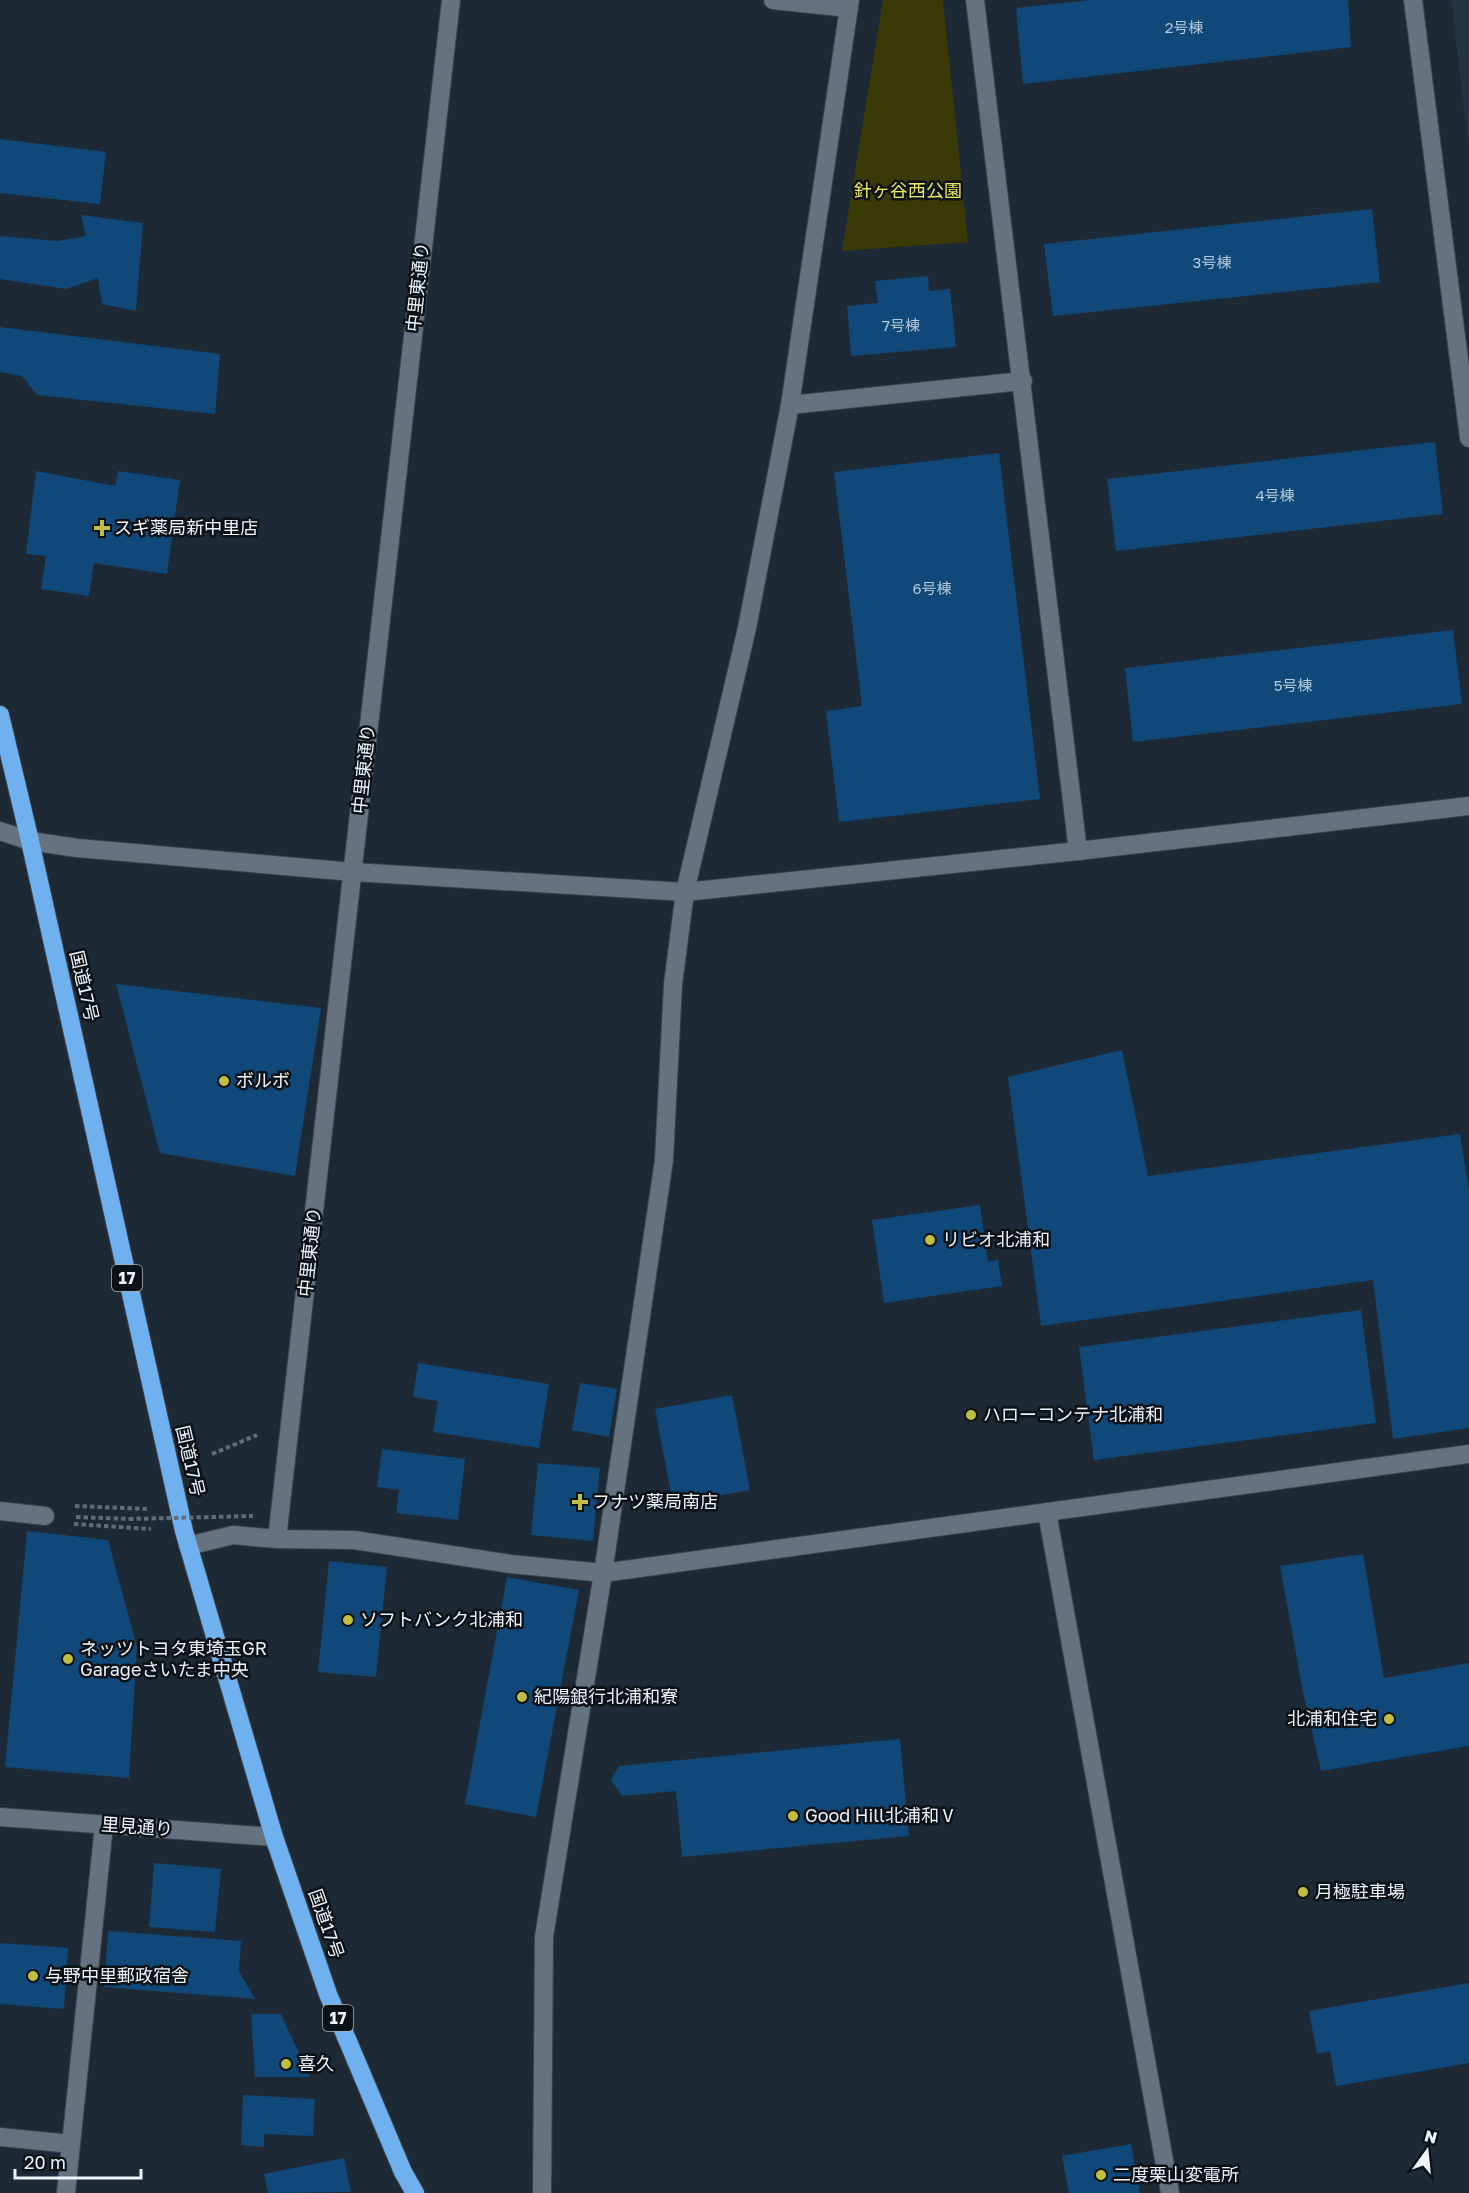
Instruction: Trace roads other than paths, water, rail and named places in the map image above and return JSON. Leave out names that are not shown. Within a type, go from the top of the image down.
[{"type":"highway","name":"国道17号","points":[[0,715],[188,1546],[274,1837],[328,1994],[403,2172],[415,2193]]},
{"type":"street","name":"中里東通り","points":[[277,1539],[451,0]]},
{"type":"street","points":[[542,2193],[544,1937],[603,1573],[664,1160],[673,984],[685,892],[747,628],[790,405],[849,4],[772,0]]},
{"type":"street","points":[[975,0],[1023,381],[1078,851]]},
{"type":"street","points":[[1413,0],[1469,438]]},
{"type":"street","points":[[790,405],[1023,381]]},
{"type":"street","points":[[0,831],[30,841],[77,848],[352,872],[685,892],[1078,851],[1469,806]]},
{"type":"street","points":[[188,1546],[233,1535],[277,1539],[354,1540],[511,1564],[603,1573],[1469,1454]]},
{"type":"street","points":[[0,1511],[45,1516]]},
{"type":"street","points":[[1047,1512],[1170,2193]]},
{"type":"street","name":"里見通り","points":[[0,1816],[274,1837]]},
{"type":"street","points":[[66,2193],[104,1825]]},
{"type":"street","points":[[0,2137],[71,2144]]},
{"type":"place","name":"スギ薬局新中里店","points":[[102,528]]},
{"type":"place","name":"ボルボ","points":[[224,1081]]},
{"type":"place","name":"リビオ北浦和","points":[[930,1240]]},
{"type":"place","name":"ハローコンテナ北浦和","points":[[971,1415]]},
{"type":"place","name":"フナツ薬局南店","points":[[580,1502]]},
{"type":"place","name":"ソフトバンク北浦和","points":[[348,1620]]},
{"type":"place","name":"ネッツトヨタ東埼玉GR Garageさいたま中央","points":[[68,1659]]},
{"type":"place","name":"紀陽銀行北浦和寮","points":[[522,1697]]},
{"type":"place","name":"北浦和住宅","points":[[1389,1719]]},
{"type":"place","name":"Good Hill北浦和Ⅴ","points":[[793,1816]]},
{"type":"place","name":"月極駐車場","points":[[1303,1892]]},
{"type":"place","name":"与野中里郵政宿舎","points":[[33,1976]]},
{"type":"place","name":"喜久","points":[[286,2064]]},
{"type":"place","name":"二度栗山変電所","points":[[1101,2175]]},
{"type":"park label","name":"針ヶ谷西公園","points":[[908,191]]}]
